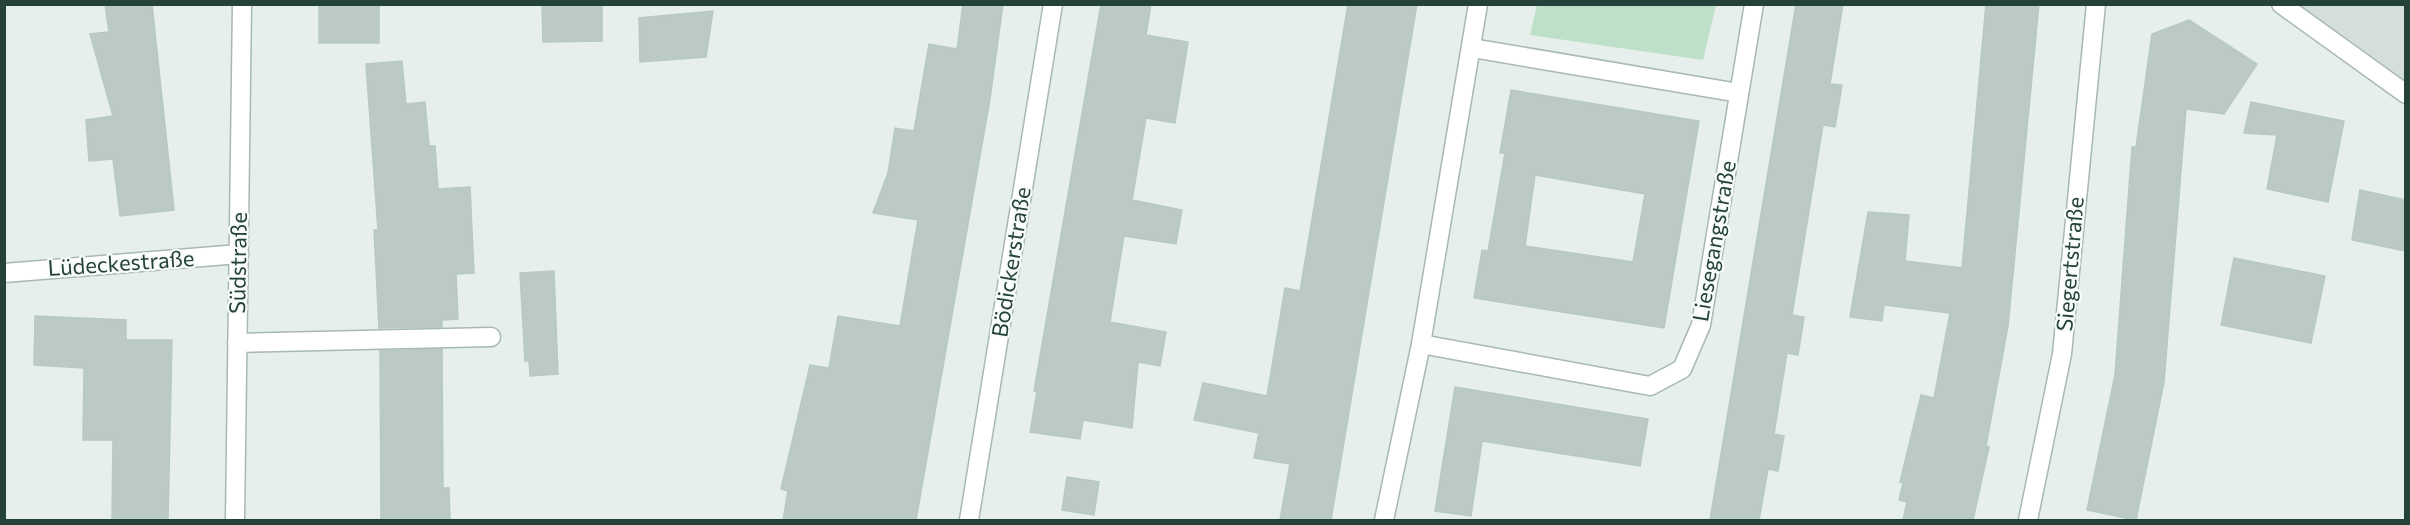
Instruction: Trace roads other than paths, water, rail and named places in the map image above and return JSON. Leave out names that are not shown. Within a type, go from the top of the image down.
[{"type":"street","name":"Südstraße","points":[[235,520],[242,4]]},
{"type":"street","name":"Bödickerstraße","points":[[969,520],[1053,4]]},
{"type":"street","points":[[1384,520],[1422,344],[1478,4]]},
{"type":"street","name":"Liesegangstraße","points":[[1422,344],[1650,386],[1682,369],[1701,325],[1754,4]]},
{"type":"street","name":"Siegertstraße","points":[[2028,520],[2062,354],[2096,4]]},
{"type":"street","points":[[2281,4],[2406,94]]},
{"type":"street","points":[[1472,48],[1739,93]]},
{"type":"street","name":"Lüdeckestraße","points":[[4,273],[238,254]]},
{"type":"street","points":[[237,343],[491,337]]}]
